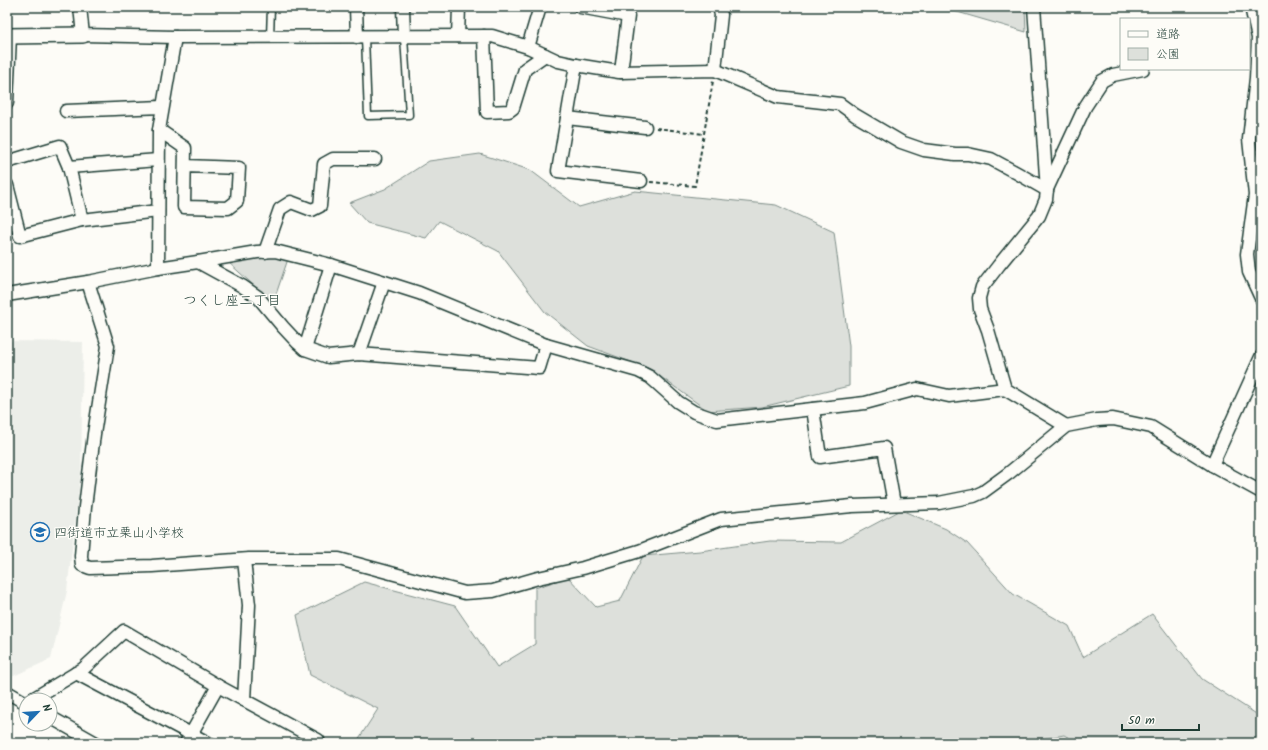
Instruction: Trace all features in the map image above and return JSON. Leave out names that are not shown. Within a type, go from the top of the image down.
[{"type":"street","points":[[80,7],[83,35]]},
{"type":"street","points":[[356,7],[361,37]]},
{"type":"street","points":[[404,7],[404,37]]},
{"type":"street","points":[[458,7],[458,36]]},
{"type":"street","points":[[528,47],[540,7]]},
{"type":"street","points":[[580,7],[628,16],[620,72]]},
{"type":"street","points":[[715,70],[721,15],[719,7]]},
{"type":"street","points":[[1005,390],[988,330],[980,309],[979,298],[982,287],[1039,216],[1046,199],[1047,190],[1034,7]]},
{"type":"street","points":[[1251,7],[1256,39],[1256,78],[1249,139],[1255,195],[1247,254],[1249,272],[1261,298]]},
{"type":"street","points":[[7,103],[8,36],[492,36],[528,47],[558,61],[576,65],[620,72],[715,70],[778,97],[840,104],[855,115],[901,142],[924,150],[968,154],[991,159],[1047,190]]},
{"type":"street","points":[[484,36],[487,112],[509,111],[513,108],[525,69],[545,55]]},
{"type":"street","points":[[158,268],[159,130],[175,37]]},
{"type":"street","points":[[576,65],[558,171],[641,181]]},
{"type":"street","points":[[1047,190],[1084,107],[1102,81],[1113,74],[1137,70]]},
{"type":"street","points":[[66,111],[162,107]]},
{"type":"street","points":[[567,118],[645,127]]},
{"type":"street","points":[[159,130],[185,148],[184,207],[228,208],[237,201],[239,168],[185,166]]},
{"type":"street","points":[[7,162],[60,146],[69,167],[82,220]]},
{"type":"street","points":[[265,252],[280,210],[291,202],[312,210],[320,206],[324,164],[333,159],[375,159]]},
{"type":"street","points":[[69,167],[158,160]]},
{"type":"street","points":[[7,185],[20,236],[82,220],[158,211]]},
{"type":"street","points":[[7,295],[88,282],[158,268],[275,251],[331,265],[419,293],[546,345],[638,371],[650,377],[678,402],[694,412],[717,420],[865,403],[917,389],[949,396],[1005,390],[1066,426]]},
{"type":"street","points":[[198,262],[242,286],[258,297],[283,327],[305,348],[328,357],[359,354],[539,368],[546,345]]},
{"type":"street","points":[[305,348],[331,265]]},
{"type":"street","points":[[88,282],[108,346],[94,434],[85,507],[81,556],[82,565],[90,568],[244,560],[339,559],[464,593],[493,591],[639,552],[722,519],[852,506],[939,503],[974,496],[983,492],[1009,473],[1066,426],[1097,420],[1113,419],[1151,427],[1212,465],[1261,492]]},
{"type":"street","points":[[359,354],[384,282]]},
{"type":"street","points":[[1212,465],[1261,357]]},
{"type":"street","points":[[813,409],[820,457],[884,448],[894,504]]},
{"type":"street","points":[[244,560],[250,605],[244,700]]},
{"type":"street","points":[[44,692],[83,669],[124,631],[218,686],[318,740],[316,743]]},
{"type":"street","points":[[76,673],[189,739],[208,743]]},
{"type":"street","points":[[189,739],[218,686]]},
{"type":"street","points":[[7,692],[18,698]]},
{"type":"street","points":[[58,721],[96,743]]},
{"type":"lane","points":[[270,37],[271,7]]},
{"type":"lane","points":[[361,37],[368,116],[409,115],[404,37]]},
{"type":"path","points":[[641,181],[695,186],[715,70]]},
{"type":"path","points":[[645,127],[704,134]]},
{"type":"shaded area","name":"四街道市立栗山小学校","points":[[7,341],[83,342],[81,473],[67,591],[51,659],[7,679]]},
{"type":"green space","points":[[940,7],[1025,7],[1026,32]]},
{"type":"green space","points":[[480,154],[530,170],[579,207],[635,191],[776,205],[834,232],[849,346],[849,386],[762,407],[708,411],[650,369],[588,346],[545,312],[498,251],[439,221],[426,238],[367,223],[349,203],[385,189],[429,161]]},
{"type":"green space","points":[[260,256],[273,256],[288,259],[273,303],[228,262]]},
{"type":"green space","points":[[901,510],[946,529],[967,543],[1013,594],[1069,626],[1083,657],[1152,614],[1202,679],[1261,717],[1261,743],[1078,743],[1064,735],[1019,743],[356,743],[378,709],[310,675],[297,615],[364,582],[455,606],[497,667],[535,644],[535,588],[568,577],[596,607],[620,601],[643,556],[700,551],[770,541],[841,542]]},
{"type":"place","name":"四街道市立栗山小学校","points":[[40,532]]},
{"type":"district","name":"つくし座二丁目","points":[[232,300]]}]
